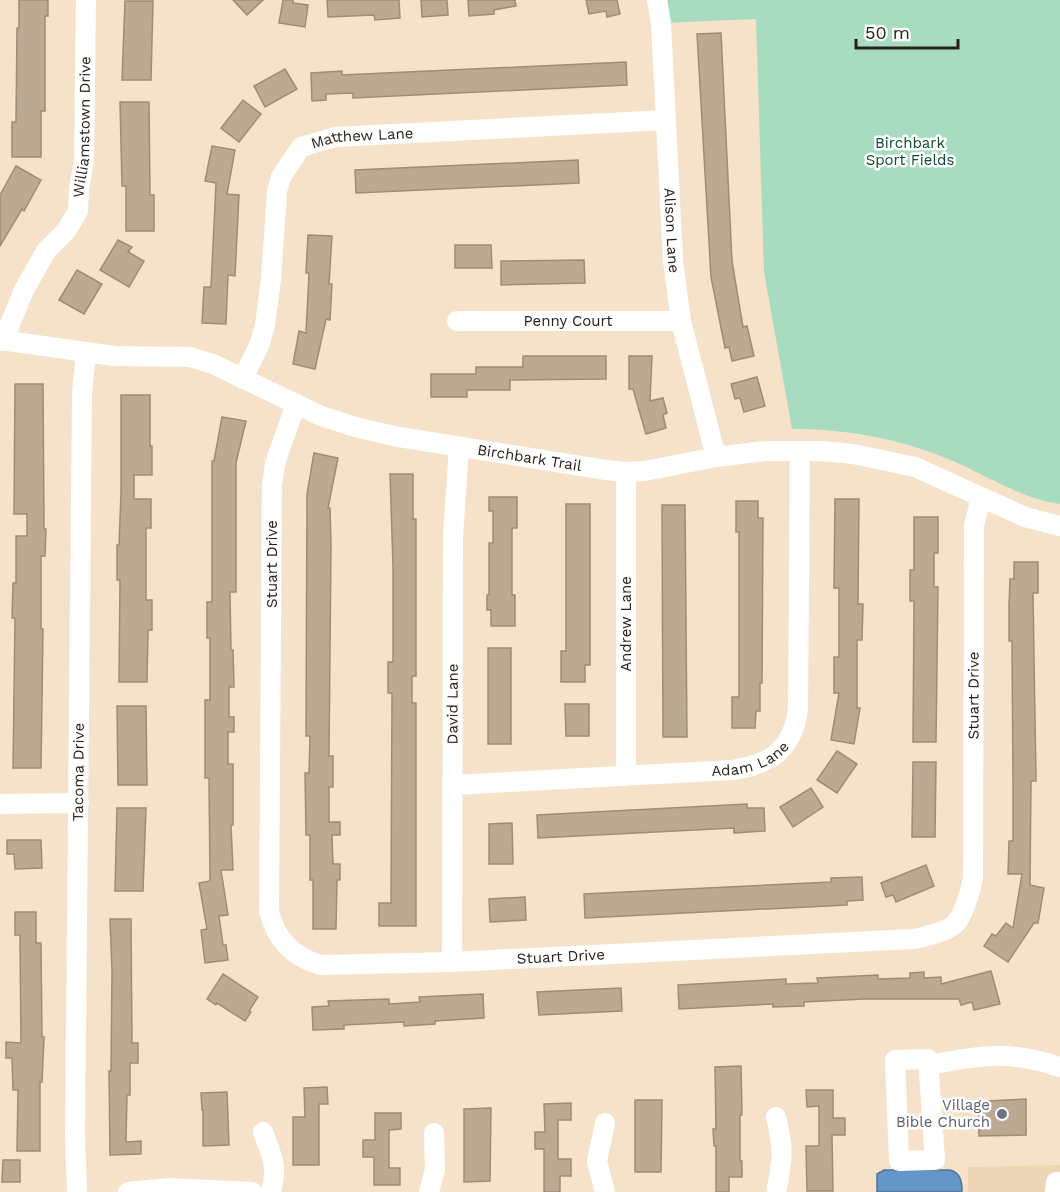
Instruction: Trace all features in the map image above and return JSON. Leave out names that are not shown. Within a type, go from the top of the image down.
[{"type":"street","name":"Williamstown Drive","points":[[2,340],[24,290],[46,251],[66,231],[78,211],[84,160],[86,0]]},
{"type":"street","name":"Alison Lane","points":[[657,0],[661,23],[673,261],[681,321],[716,457]]},
{"type":"street","name":"Matthew Lane","points":[[243,379],[266,325],[277,191],[281,177],[301,147],[335,137],[666,120]]},
{"type":"street","name":"Penny Court","points":[[457,321],[681,321]]},
{"type":"street","name":"Birchbark Trail","points":[[2,340],[114,356],[189,357],[213,364],[321,416],[359,428],[459,447],[626,472],[645,471],[716,457],[765,451],[854,454],[893,461],[936,475],[1025,517],[1060,526]]},
{"type":"street","name":"Tacoma Drive","points":[[77,1192],[75,1135],[82,393],[86,353]]},
{"type":"street","name":"Stuart Drive","points":[[296,404],[275,463],[272,486],[269,911],[275,931],[287,947],[302,958],[320,965],[452,962],[914,939],[955,924],[970,894],[973,878],[974,526],[981,497]]},
{"type":"street","name":"David Lane","points":[[452,962],[453,537],[459,447]]},
{"type":"street","name":"Adam Lane","points":[[453,785],[746,768],[772,758],[794,732],[798,710],[800,451]]},
{"type":"street","name":"Andrew Lane","points":[[626,472],[626,776]]},
{"type":"street","points":[[0,804],[79,803]]},
{"type":"street","points":[[930,1065],[996,1054],[1019,1056],[1060,1067]]},
{"type":"street","points":[[928,1059],[930,1065],[935,1160],[900,1161],[895,1060],[928,1059]]},
{"type":"street","points":[[776,1117],[783,1144],[783,1162],[776,1192]]},
{"type":"street","points":[[604,1123],[597,1161],[605,1192]]},
{"type":"street","points":[[263,1132],[273,1160],[275,1177],[271,1192]]},
{"type":"street","points":[[431,1191],[435,1169],[434,1133]]},
{"type":"street","points":[[1055,1192],[1056,1182],[1060,1182]]},
{"type":"street","points":[[140,1192],[196,1188],[252,1192]]},
{"type":"shaded area","points":[[1060,1165],[1060,1192],[968,1192],[968,1167]]},
{"type":"green space","name":"Birchbark Sport Fields","points":[[657,0],[1060,0],[1060,504],[1032,497],[934,453],[894,441],[854,433],[792,429],[764,272],[756,19],[661,23]]},
{"type":"water","points":[[884,1170],[950,1170],[957,1173],[960,1178],[962,1192],[877,1192],[877,1174]]},
{"type":"building","points":[[19,0],[48,0],[48,16],[45,16],[45,111],[41,111],[41,157],[12,157],[12,122],[16,122]]},
{"type":"building","points":[[233,0],[263,0],[247,15]]},
{"type":"building","points":[[283,0],[293,0],[293,3],[308,5],[305,27],[279,23]]},
{"type":"building","points":[[327,0],[399,0],[400,18],[375,20],[374,15],[328,17]]},
{"type":"building","points":[[421,0],[447,0],[448,15],[422,17]]},
{"type":"building","points":[[468,0],[515,0],[516,6],[494,10],[494,14],[469,16]]},
{"type":"building","points":[[586,0],[617,0],[620,14],[607,17],[606,11],[589,14]]},
{"type":"building","points":[[125,1],[153,1],[151,80],[122,80]]},
{"type":"building","points":[[721,33],[732,261],[743,327],[747,326],[754,356],[732,361],[729,347],[725,348],[711,277],[697,34]]},
{"type":"building","points":[[626,62],[627,85],[353,98],[353,93],[326,94],[326,100],[312,101],[311,73],[342,71],[342,75]]},
{"type":"building","points":[[285,69],[297,89],[265,107],[254,86]]},
{"type":"building","points":[[243,100],[261,114],[239,142],[221,128]]},
{"type":"building","points":[[120,102],[149,102],[150,195],[154,195],[154,231],[126,231],[126,186],[122,186]]},
{"type":"building","points":[[212,146],[235,150],[227,194],[239,195],[235,276],[228,275],[226,324],[202,323],[204,287],[211,287],[216,183],[205,181]]},
{"type":"building","points":[[578,160],[579,183],[356,193],[355,170]]},
{"type":"building","points":[[16,166],[41,180],[24,211],[22,209],[0,246],[0,195]]},
{"type":"building","points":[[308,235],[332,236],[329,284],[332,284],[330,320],[326,319],[315,369],[293,364],[299,331],[306,333]]},
{"type":"building","points":[[118,240],[132,247],[128,252],[144,261],[129,287],[100,270]]},
{"type":"building","points":[[455,245],[491,245],[492,268],[455,268]]},
{"type":"building","points":[[584,260],[585,283],[501,285],[501,261]]},
{"type":"building","points":[[77,270],[102,284],[84,314],[59,300]]},
{"type":"building","points":[[523,356],[606,356],[606,379],[510,380],[510,390],[467,390],[467,397],[431,397],[431,374],[476,374],[476,367],[523,367]]},
{"type":"building","points":[[629,356],[652,356],[650,401],[663,398],[667,413],[663,415],[666,428],[646,434],[633,389],[629,389]]},
{"type":"building","points":[[757,377],[765,406],[744,412],[740,398],[735,399],[731,384]]},
{"type":"building","points":[[15,384],[43,384],[44,529],[46,529],[45,556],[41,556],[41,629],[43,629],[41,768],[13,768],[15,618],[12,618],[13,583],[16,583],[16,536],[27,536],[27,514],[14,514]]},
{"type":"building","points":[[121,395],[150,395],[152,475],[134,475],[134,499],[151,499],[151,528],[146,528],[146,600],[152,600],[152,630],[148,630],[147,682],[119,682],[120,580],[117,580],[117,545],[119,545],[121,493]]},
{"type":"building","points":[[222,417],[246,421],[236,463],[236,592],[230,592],[234,687],[229,687],[229,717],[234,717],[234,732],[228,732],[228,764],[233,764],[233,825],[231,825],[233,870],[221,870],[228,915],[219,916],[223,945],[226,945],[228,960],[205,963],[201,930],[207,929],[199,883],[210,881],[209,778],[205,778],[205,700],[210,700],[210,638],[207,638],[207,602],[212,602],[212,461],[214,461]]},
{"type":"building","points":[[314,453],[338,458],[328,508],[330,508],[331,545],[329,756],[333,756],[333,787],[329,787],[329,822],[340,822],[340,835],[332,835],[333,864],[340,864],[340,880],[337,880],[336,929],[313,929],[310,835],[306,835],[305,773],[309,773],[310,736],[306,736],[307,494]]},
{"type":"building","points":[[390,474],[413,474],[413,519],[416,519],[416,676],[412,676],[412,703],[416,703],[416,926],[379,926],[379,903],[391,903],[392,693],[388,693],[388,662],[393,662],[393,566]]},
{"type":"building","points":[[489,497],[517,497],[517,528],[512,528],[512,595],[515,595],[515,626],[491,626],[491,610],[487,610],[489,543],[493,543],[493,511],[489,511]]},
{"type":"building","points":[[835,499],[859,499],[858,604],[863,604],[862,640],[857,640],[857,708],[860,708],[854,744],[831,740],[839,693],[834,693],[834,657],[839,657],[839,588],[834,588]]},
{"type":"building","points":[[736,501],[758,501],[758,518],[763,518],[762,683],[760,683],[760,711],[756,711],[755,728],[732,728],[732,697],[739,697],[739,532],[736,532]]},
{"type":"building","points":[[566,504],[590,504],[590,665],[585,665],[585,682],[561,682],[561,651],[566,651]]},
{"type":"building","points":[[662,505],[685,505],[687,737],[663,737]]},
{"type":"building","points":[[914,517],[938,517],[938,553],[934,553],[934,587],[938,587],[936,742],[913,742],[914,601],[910,601],[910,570],[914,570]]},
{"type":"building","points":[[1014,562],[1038,562],[1038,593],[1033,593],[1036,781],[1031,781],[1030,885],[1044,888],[1038,923],[1034,923],[1008,962],[984,946],[992,934],[996,936],[1006,923],[1013,928],[1022,874],[1008,874],[1009,841],[1013,841],[1012,641],[1009,641],[1009,605],[1010,579],[1014,579]]},
{"type":"building","points":[[488,648],[511,648],[511,744],[488,744]]},
{"type":"building","points":[[565,704],[589,704],[589,736],[566,736]]},
{"type":"building","points":[[117,706],[146,706],[147,785],[118,785]]},
{"type":"building","points":[[837,751],[857,764],[837,793],[817,780]]},
{"type":"building","points":[[913,762],[936,762],[935,837],[912,837]]},
{"type":"building","points":[[811,788],[823,807],[793,827],[780,807]]},
{"type":"building","points":[[747,804],[747,808],[764,808],[765,831],[734,833],[734,828],[538,838],[537,815]]},
{"type":"building","points":[[117,808],[146,808],[143,891],[115,891]]},
{"type":"building","points":[[512,823],[513,864],[489,864],[489,824]]},
{"type":"building","points":[[7,840],[41,840],[42,868],[15,869],[14,854],[7,854]]},
{"type":"building","points":[[926,865],[934,886],[896,902],[893,895],[886,897],[881,883]]},
{"type":"building","points":[[862,877],[863,900],[847,901],[847,905],[585,918],[584,894],[831,882],[831,878]]},
{"type":"building","points":[[525,897],[526,920],[490,922],[489,899]]},
{"type":"building","points":[[15,912],[36,912],[36,943],[41,943],[42,1037],[44,1037],[42,1082],[40,1082],[40,1151],[17,1151],[18,1090],[13,1090],[12,1058],[6,1058],[6,1042],[21,1043],[20,935],[15,935]]},
{"type":"building","points":[[110,919],[131,919],[132,1043],[138,1043],[138,1063],[130,1063],[126,1142],[141,1141],[141,1154],[110,1155],[109,1071],[111,1071],[112,971]]},
{"type":"building","points":[[991,971],[1000,1004],[974,1010],[972,1002],[961,1005],[959,999],[864,999],[804,1002],[804,1006],[773,1007],[773,1004],[679,1009],[678,985],[786,979],[786,984],[818,983],[817,978],[878,975],[878,979],[910,978],[910,973],[924,972],[924,978],[941,977],[941,984]]},
{"type":"building","points":[[223,974],[258,997],[245,1021],[207,999]]},
{"type":"building","points":[[621,988],[622,1011],[539,1015],[537,992]]},
{"type":"building","points":[[483,994],[484,1018],[435,1021],[435,1024],[404,1026],[404,1022],[344,1025],[344,1029],[313,1030],[312,1007],[329,1006],[328,1001],[389,999],[389,1004],[420,1002],[419,997]]},
{"type":"building","points":[[741,1066],[740,1161],[742,1161],[742,1177],[729,1177],[729,1192],[716,1192],[716,1146],[714,1146],[713,1129],[716,1129],[715,1067]]},
{"type":"building","points":[[327,1087],[328,1104],[319,1104],[319,1165],[293,1165],[293,1117],[305,1117],[304,1088]]},
{"type":"building","points":[[806,1090],[833,1090],[833,1118],[845,1118],[845,1135],[832,1135],[833,1191],[807,1191],[806,1146],[819,1146],[819,1106],[807,1107]]},
{"type":"building","points":[[227,1092],[229,1145],[203,1146],[201,1093]]},
{"type":"building","name":"Village Bible Church","points":[[1026,1099],[1026,1135],[979,1136],[978,1105],[985,1104],[986,1101]]},
{"type":"building","points":[[635,1100],[662,1100],[661,1172],[635,1172]]},
{"type":"building","points":[[571,1103],[571,1120],[558,1120],[558,1159],[571,1159],[571,1176],[560,1176],[560,1192],[544,1192],[544,1149],[535,1149],[535,1132],[545,1132],[544,1104]]},
{"type":"building","points":[[491,1108],[490,1181],[464,1182],[464,1109]]},
{"type":"building","points":[[375,1113],[401,1113],[401,1129],[389,1130],[389,1168],[400,1168],[400,1185],[374,1185],[374,1157],[363,1157],[363,1140],[375,1140]]},
{"type":"building","points":[[3,1160],[20,1160],[20,1182],[2,1182]]},
{"type":"place","name":"Village Bible Church","points":[[1002,1114]]}]
